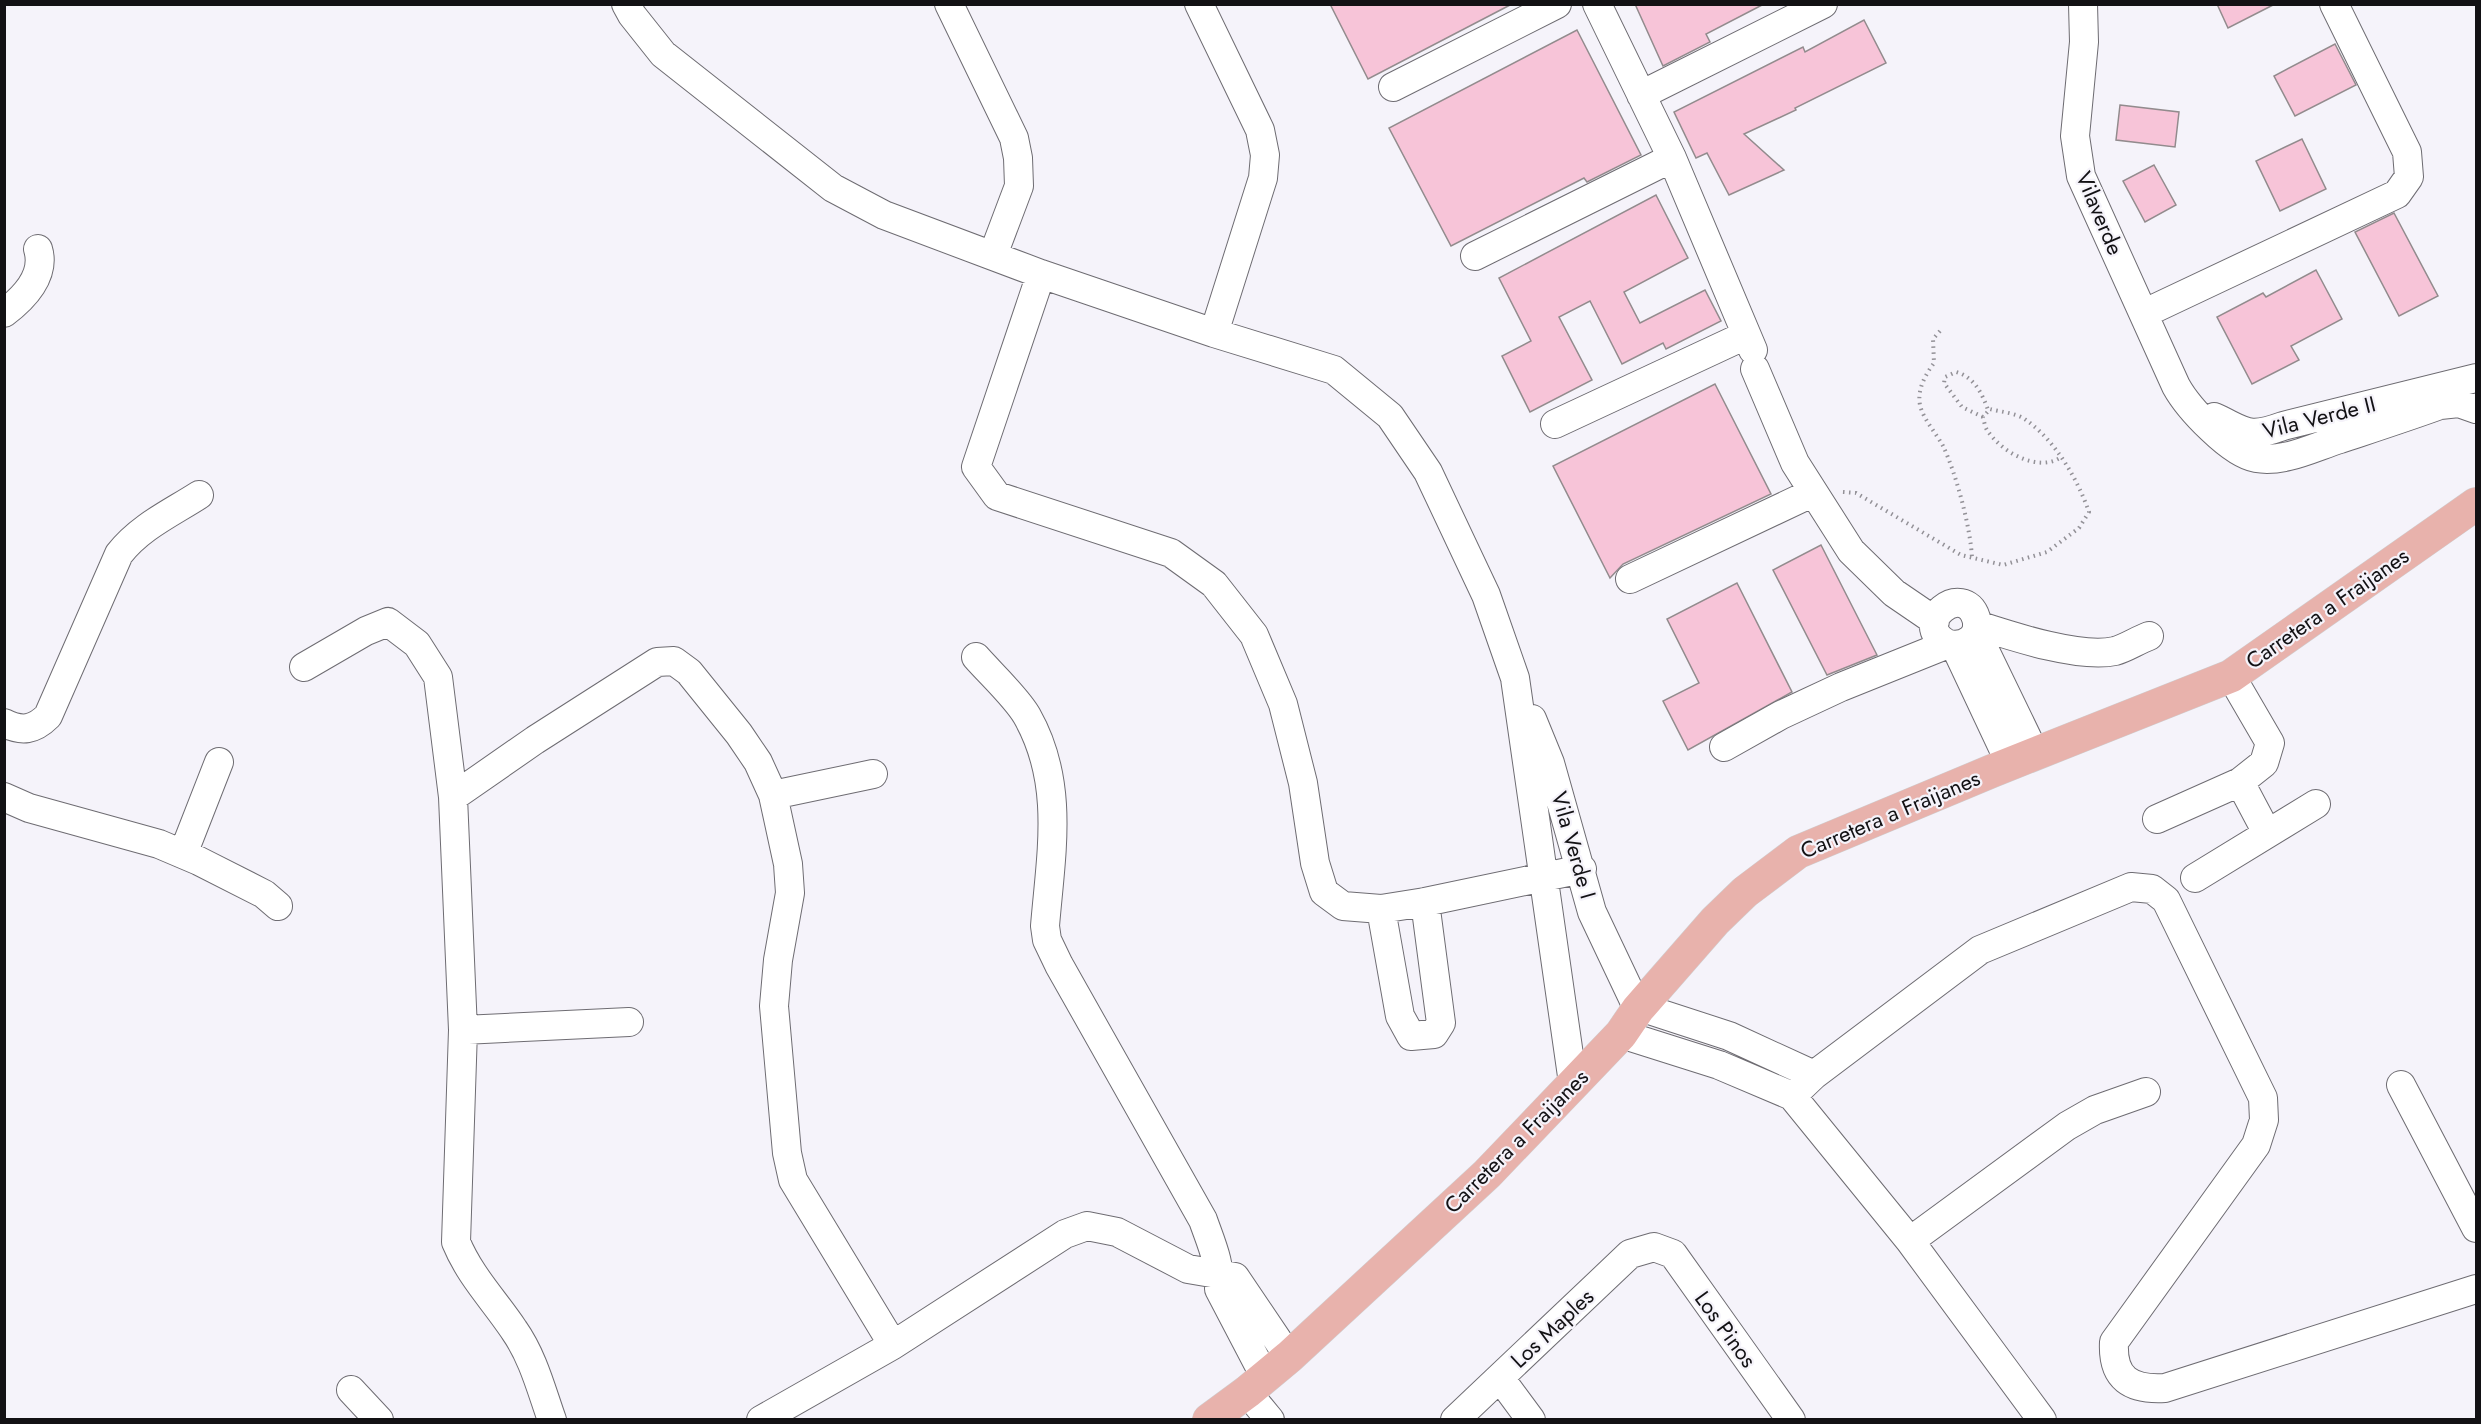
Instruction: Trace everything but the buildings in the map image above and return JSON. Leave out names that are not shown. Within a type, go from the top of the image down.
[{"type":"main road","name":"Carretera a Fraijanes","points":[[1244,1395],[1487,1174],[1633,1017],[1714,921],[1745,892],[1798,852],[2022,758],[2231,676],[2476,504]]},
{"type":"street","points":[[626,4],[663,54],[833,188],[884,215],[1041,274],[1214,333],[1334,370],[1390,416],[1428,472],[1486,595],[1515,678],[1573,1083]]},
{"type":"street","points":[[949,4],[1014,138],[1018,158],[1019,186],[993,255]]},
{"type":"street","points":[[1199,4],[1260,130],[1265,155],[1263,178],[1214,333]]},
{"type":"street","points":[[1393,87],[1557,4]]},
{"type":"street","points":[[1597,4],[1672,158],[1795,463],[1851,551],[1894,593],[1958,634],[2022,758]]},
{"type":"street","points":[[1641,94],[1823,4]]},
{"type":"street","name":"Vilaverde","points":[[2083,4],[2084,42],[2074,136],[2081,176],[2145,313],[2176,386],[2190,407]]},
{"type":"street","points":[[2145,313],[2397,194],[2409,177],[2407,152],[2334,4]]},
{"type":"street","points":[[1475,256],[1672,158]]},
{"type":"street","points":[[4,313],[25,295],[38,275],[41,259],[38,249]]},
{"type":"street","points":[[1041,274],[976,467],[997,496],[1171,553],[1214,584],[1254,635],[1284,704],[1303,783],[1315,863],[1324,892],[1342,906],[1381,909],[1582,869]]},
{"type":"street","points":[[1555,424],[1751,351]]},
{"type":"street","name":"Vila Verde II","points":[[2190,407],[2249,434],[2256,434],[2476,378]]},
{"type":"street","name":"Vila Verde II","points":[[2190,407],[2235,449],[2244,455],[2266,458],[2289,456],[2440,405],[2459,403],[2476,409]]},
{"type":"street","points":[[4,723],[16,729],[28,729],[39,725],[48,716],[119,554],[131,539],[144,529],[199,495]]},
{"type":"street","points":[[1630,579],[1815,497]]},
{"type":"street","points":[[304,667],[366,631],[388,622],[417,644],[438,676],[453,797],[463,1030],[456,1242],[465,1265],[515,1331],[534,1366],[552,1419]]},
{"type":"street","points":[[1724,747],[1782,715],[1958,634],[2018,638],[2086,651],[2114,651],[2149,636]]},
{"type":"street","points":[[975,657],[1026,715],[1049,771],[1054,819],[1045,926],[1047,940],[1203,1220],[1220,1275]]},
{"type":"street","points":[[453,797],[535,740],[657,662],[674,661],[688,672],[739,734],[758,762],[773,795],[788,864],[790,894],[778,960],[774,1006],[787,1153],[793,1180],[893,1345]]},
{"type":"street","points":[[2157,819],[2240,782],[2264,763],[2270,743],[2231,676]]},
{"type":"street","name":"Vila Verde I","points":[[1515,678],[1550,763],[1582,869],[1592,912],[1633,1017]]},
{"type":"street","points":[[183,854],[219,762]]},
{"type":"street","points":[[773,795],[873,774]]},
{"type":"street","points":[[2240,782],[2267,833]]},
{"type":"street","points":[[4,797],[29,808],[159,844],[264,894],[278,906]]},
{"type":"street","points":[[2195,878],[2316,804]]},
{"type":"street","points":[[1792,1096],[1814,1075],[1980,950],[2131,887],[2152,889],[2166,900],[2263,1098],[2264,1120],[2256,1145],[2114,1342],[2113,1358],[2120,1372],[2132,1385],[2147,1389],[2165,1388],[2476,1289]]},
{"type":"street","points":[[1381,909],[1401,1017],[1411,1036],[1434,1034],[1441,1023],[1425,902]]},
{"type":"street","points":[[1633,1017],[1729,1036],[1814,1075]]},
{"type":"street","points":[[1633,1017],[1719,1065],[1792,1096],[1910,1241],[2042,1419]]},
{"type":"street","points":[[463,1030],[629,1022]]},
{"type":"street","points":[[2401,1085],[2476,1228]]},
{"type":"street","points":[[1910,1241],[2067,1126],[2095,1110],[2146,1092]]},
{"type":"street","points":[[761,1419],[893,1345],[1065,1234],[1087,1226],[1117,1232],[1188,1269],[1235,1277],[1244,1395],[1270,1419]]},
{"type":"street","name":"Los Maples","points":[[1455,1419],[1630,1254],[1654,1247]]},
{"type":"street","name":"Los Pinos","points":[[1654,1247],[1672,1254],[1791,1419]]},
{"type":"street","points":[[1500,1378],[1531,1419]]},
{"type":"street","points":[[351,1390],[379,1419]]},
{"type":"path","points":[[1940,330],[1933,339],[1934,363],[1926,373],[1919,393],[1920,407],[1943,447],[1954,477],[1969,532],[1971,559]]},
{"type":"path","points":[[1983,417],[1962,406],[1944,383],[1945,377],[1956,372],[1968,375],[1983,397],[1988,410]]},
{"type":"path","points":[[1988,410],[1983,417],[1986,430],[2006,449],[2026,460],[2050,464],[2060,458]]},
{"type":"path","points":[[1815,497],[1831,492],[1856,493],[1971,559],[2003,565],[2047,552],[2079,528],[2089,512],[2084,499],[2060,458],[2042,434],[2024,418],[1988,410]]}]
